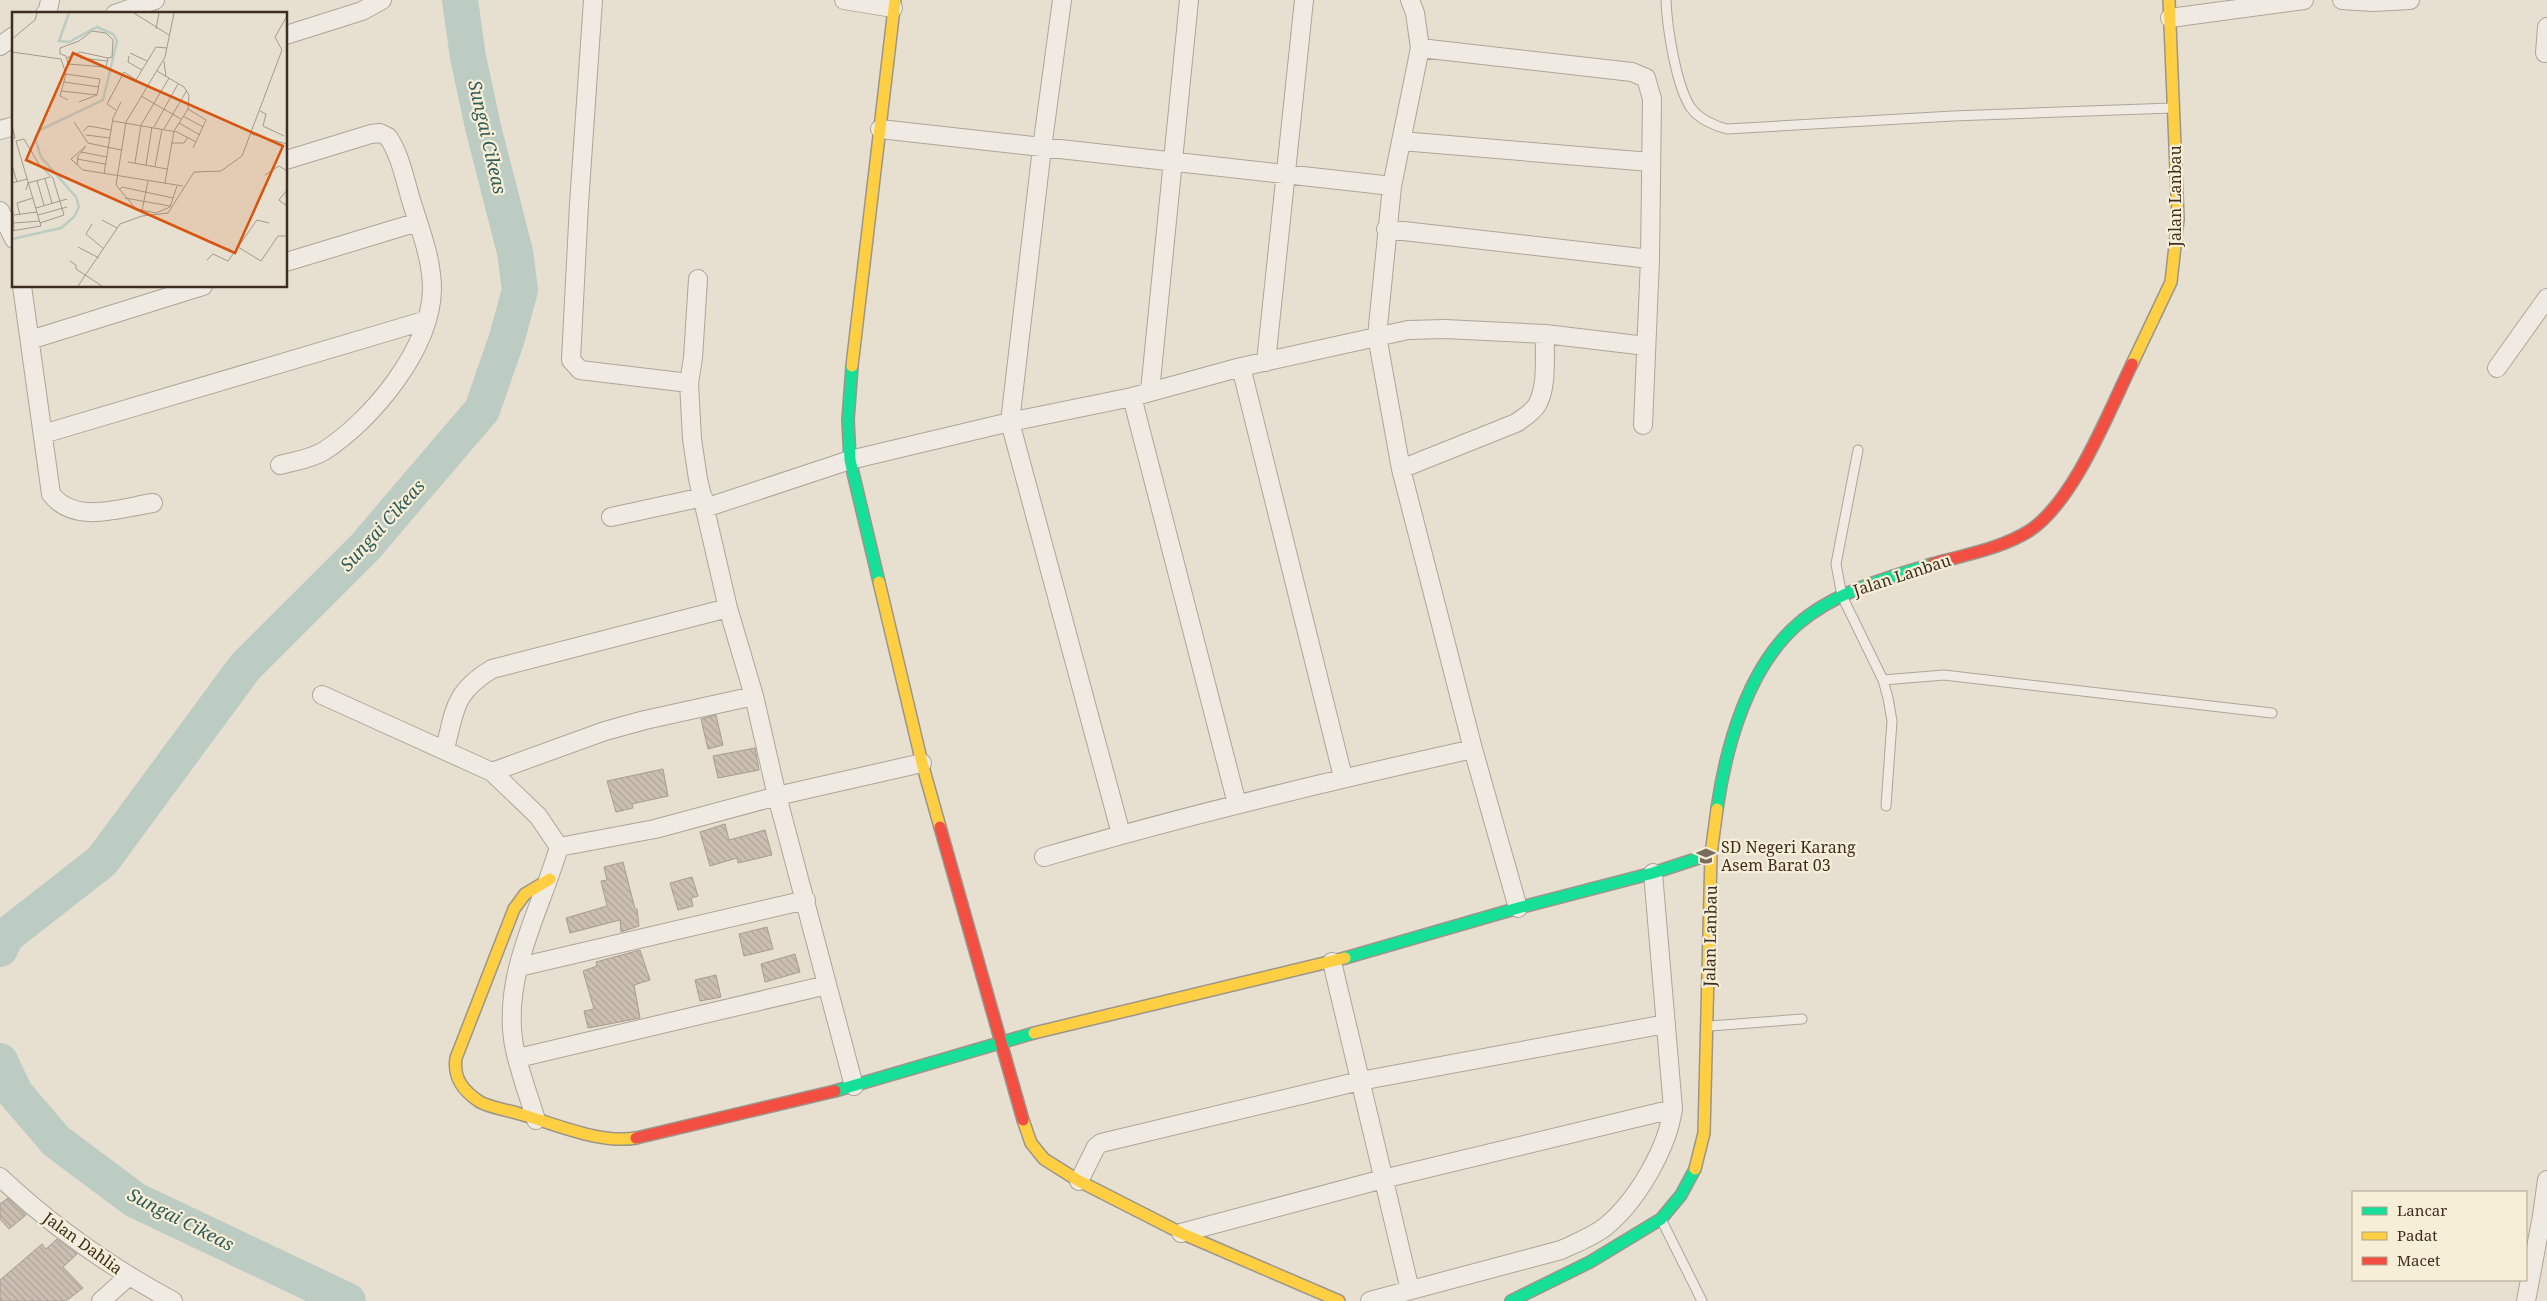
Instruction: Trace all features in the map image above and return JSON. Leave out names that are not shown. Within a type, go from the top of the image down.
[{"type":"street","points":[[46,12],[50,0]]},
{"type":"street","points":[[121,12],[155,0]]},
{"type":"street","points":[[288,34],[362,11],[382,0]]},
{"type":"street","points":[[593,0],[579,204],[571,360],[580,370],[689,383]]},
{"type":"street","points":[[844,0],[894,4],[850,380],[848,420],[850,460],[922,764],[1031,1143],[1044,1159],[1079,1181],[1180,1233],[1339,1301]]},
{"type":"street","points":[[1062,0],[1042,148],[1010,422],[1121,834]]},
{"type":"street","points":[[1150,391],[1189,0]]},
{"type":"street","points":[[1266,362],[1284,174],[1304,0]]},
{"type":"street","points":[[1410,0],[1415,14],[1420,48],[1392,186],[1386,229],[1377,336],[1401,469],[1473,749],[1518,908]]},
{"type":"street","name":"Jalan Lanbau","points":[[1511,1301],[1590,1262],[1661,1219],[1681,1195],[1694,1171],[1704,1133],[1709,1026],[1711,854],[1722,777],[1734,731],[1766,659],[1798,624],[1842,596],[1886,578],[2002,544],[2030,530],[2054,507],[2072,483],[2171,282],[2178,219],[2168,0]]},
{"type":"street","points":[[2170,18],[2304,0]]},
{"type":"street","points":[[2342,0],[2373,2],[2410,0]]},
{"type":"street","points":[[2545,53],[2547,27]]},
{"type":"street","points":[[0,46],[12,37]]},
{"type":"street","points":[[1420,48],[1640,74],[1646,78],[1650,87],[1650,259],[1644,425]]},
{"type":"street","points":[[880,129],[1042,148],[1174,160],[1392,186]]},
{"type":"street","points":[[280,465],[322,452],[348,433],[384,396],[418,346],[427,320],[432,290],[431,270],[418,222],[391,142],[380,133],[371,134],[288,159]]},
{"type":"street","points":[[1401,141],[1650,162]]},
{"type":"street","points":[[0,211],[12,235]]},
{"type":"street","points":[[288,261],[418,222]]},
{"type":"street","points":[[1386,229],[1650,259]]},
{"type":"street","points":[[698,279],[693,358],[689,383],[692,439],[704,502],[728,608],[754,696],[776,796],[806,900],[854,1086]]},
{"type":"street","points":[[22,288],[51,494],[58,503],[79,512],[101,512],[153,503]]},
{"type":"street","points":[[30,340],[197,288]]},
{"type":"street","points":[[2497,368],[2547,298]]},
{"type":"street","points":[[44,434],[427,320]]},
{"type":"street","points":[[611,517],[704,502],[850,460],[1010,422],[1132,397],[1241,368],[1408,330],[1445,329],[1545,334],[1646,346]]},
{"type":"street","points":[[1401,469],[1516,423],[1529,413],[1538,404],[1543,382],[1545,334]]},
{"type":"street","points":[[1241,368],[1343,778]]},
{"type":"street","points":[[1132,397],[1237,804]]},
{"type":"street","points":[[445,749],[458,699],[477,678],[492,669],[728,608]]},
{"type":"street","points":[[322,695],[445,749],[492,772],[538,816],[559,846]]},
{"type":"street","points":[[492,772],[605,731],[645,720],[754,696]]},
{"type":"street","points":[[1044,857],[1121,834],[1237,804],[1473,749]]},
{"type":"street","points":[[559,846],[655,829],[776,796],[922,764]]},
{"type":"street","points":[[536,1120],[513,1041],[514,984],[540,898],[550,879],[559,846]]},
{"type":"street","points":[[550,879],[525,894],[514,909],[465,1034],[454,1069],[457,1080],[482,1104],[597,1136],[626,1140],[656,1135],[854,1086],[1002,1041],[1332,962],[1518,908],[1652,873],[1711,854]]},
{"type":"street","points":[[1370,1301],[1561,1250],[1587,1239],[1605,1226],[1642,1185],[1671,1124],[1673,1109],[1652,873]]},
{"type":"street","points":[[519,967],[806,900]]},
{"type":"street","points":[[1332,962],[1410,1290]]},
{"type":"street","points":[[518,1058],[827,985]]},
{"type":"street","points":[[1079,1181],[1096,1147],[1101,1143],[1360,1081],[1666,1024]]},
{"type":"street","points":[[1180,1233],[1383,1179],[1673,1109]]},
{"type":"street","name":"Jalan Dahlia","points":[[0,1176],[52,1223],[129,1276],[172,1301]]},
{"type":"street","points":[[2526,1301],[2544,1219],[2547,1180]]},
{"type":"street","points":[[101,1301],[129,1276]]},
{"type":"lane","points":[[1666,0],[1671,38],[1686,98],[1693,110],[1719,127],[1727,129],[1953,116],[2174,108]]},
{"type":"lane","points":[[1858,450],[1836,564],[1842,596],[1883,680],[1892,720],[1886,806]]},
{"type":"lane","points":[[1883,680],[1944,676],[2272,713]]},
{"type":"lane","points":[[1709,1026],[1802,1019]]},
{"type":"lane","points":[[1661,1219],[1702,1301]]},
{"type":"building","points":[[716,715],[723,745],[708,749],[701,719]]},
{"type":"building","points":[[755,748],[759,770],[718,778],[713,756]]},
{"type":"building","points":[[663,769],[668,796],[632,804],[633,808],[616,812],[607,781]]},
{"type":"building","points":[[725,824],[729,840],[765,830],[772,855],[738,863],[737,858],[710,866],[700,832]]},
{"type":"building","points":[[623,862],[635,909],[637,909],[639,926],[621,932],[620,920],[570,933],[566,918],[607,906],[601,881],[607,880],[604,867]]},
{"type":"building","points":[[692,877],[698,896],[691,898],[693,906],[678,910],[670,883]]},
{"type":"building","points":[[767,927],[773,949],[744,956],[739,934]]},
{"type":"building","points":[[640,950],[650,980],[634,985],[640,1018],[588,1028],[584,1011],[594,1009],[583,971],[597,966],[596,962]]},
{"type":"building","points":[[795,954],[800,972],[765,982],[761,964]]},
{"type":"building","points":[[716,975],[721,997],[700,1001],[695,980]]},
{"type":"building","points":[[8,1198],[26,1215],[9,1229],[0,1219],[0,1204]]},
{"type":"building","points":[[57,1239],[77,1254],[63,1267],[83,1288],[66,1301],[0,1301],[0,1280],[42,1244],[46,1249]]},
{"type":"waterway","name":"Sungai Cikeas","points":[[0,949],[6,936],[102,861],[245,667],[365,547],[482,410],[507,338],[520,290],[515,252],[483,127],[468,57],[460,0]]},
{"type":"waterway","name":"Sungai Cikeas","points":[[0,1061],[15,1093],[56,1141],[135,1200],[348,1301]]},
{"type":"traffic: fast","points":[[852,366],[848,420],[850,460],[879,582]]},
{"type":"traffic: fast","points":[[1717,809],[1726,760],[1742,709],[1766,662],[1781,642],[1798,624],[1828,603],[1862,587],[1932,564]]},
{"type":"traffic: fast","points":[[1345,958],[1518,908],[1653,873],[1711,854]]},
{"type":"traffic: fast","points":[[835,1091],[1034,1033]]},
{"type":"traffic: fast","points":[[1511,1301],[1590,1262],[1661,1219],[1681,1195],[1695,1169]]},
{"type":"traffic: slow","points":[[852,366],[895,0]]},
{"type":"traffic: slow","points":[[2132,364],[2171,282],[2178,219],[2169,0]]},
{"type":"traffic: slow","points":[[879,582],[922,763],[940,827]]},
{"type":"traffic: slow","points":[[1695,1169],[1704,1133],[1711,854],[1717,809]]},
{"type":"traffic: slow","points":[[550,879],[525,894],[514,909],[456,1058],[456,1072],[464,1089],[480,1102],[489,1106],[593,1136],[622,1139],[636,1138]]},
{"type":"traffic: slow","points":[[1034,1033],[1345,958]]},
{"type":"traffic: slow","points":[[1023,1120],[1031,1143],[1044,1159],[1079,1181],[1181,1233],[1339,1301]]},
{"type":"traffic: jam","points":[[1932,564],[1982,551],[2006,542],[2029,531],[2045,517],[2061,499],[2089,454],[2132,364]]},
{"type":"traffic: jam","points":[[940,827],[1023,1120]]},
{"type":"traffic: jam","points":[[636,1138],[835,1091]]},
{"type":"place","name":"SD Negeri Karang Asem Barat 03","points":[[1706,856]]}]
